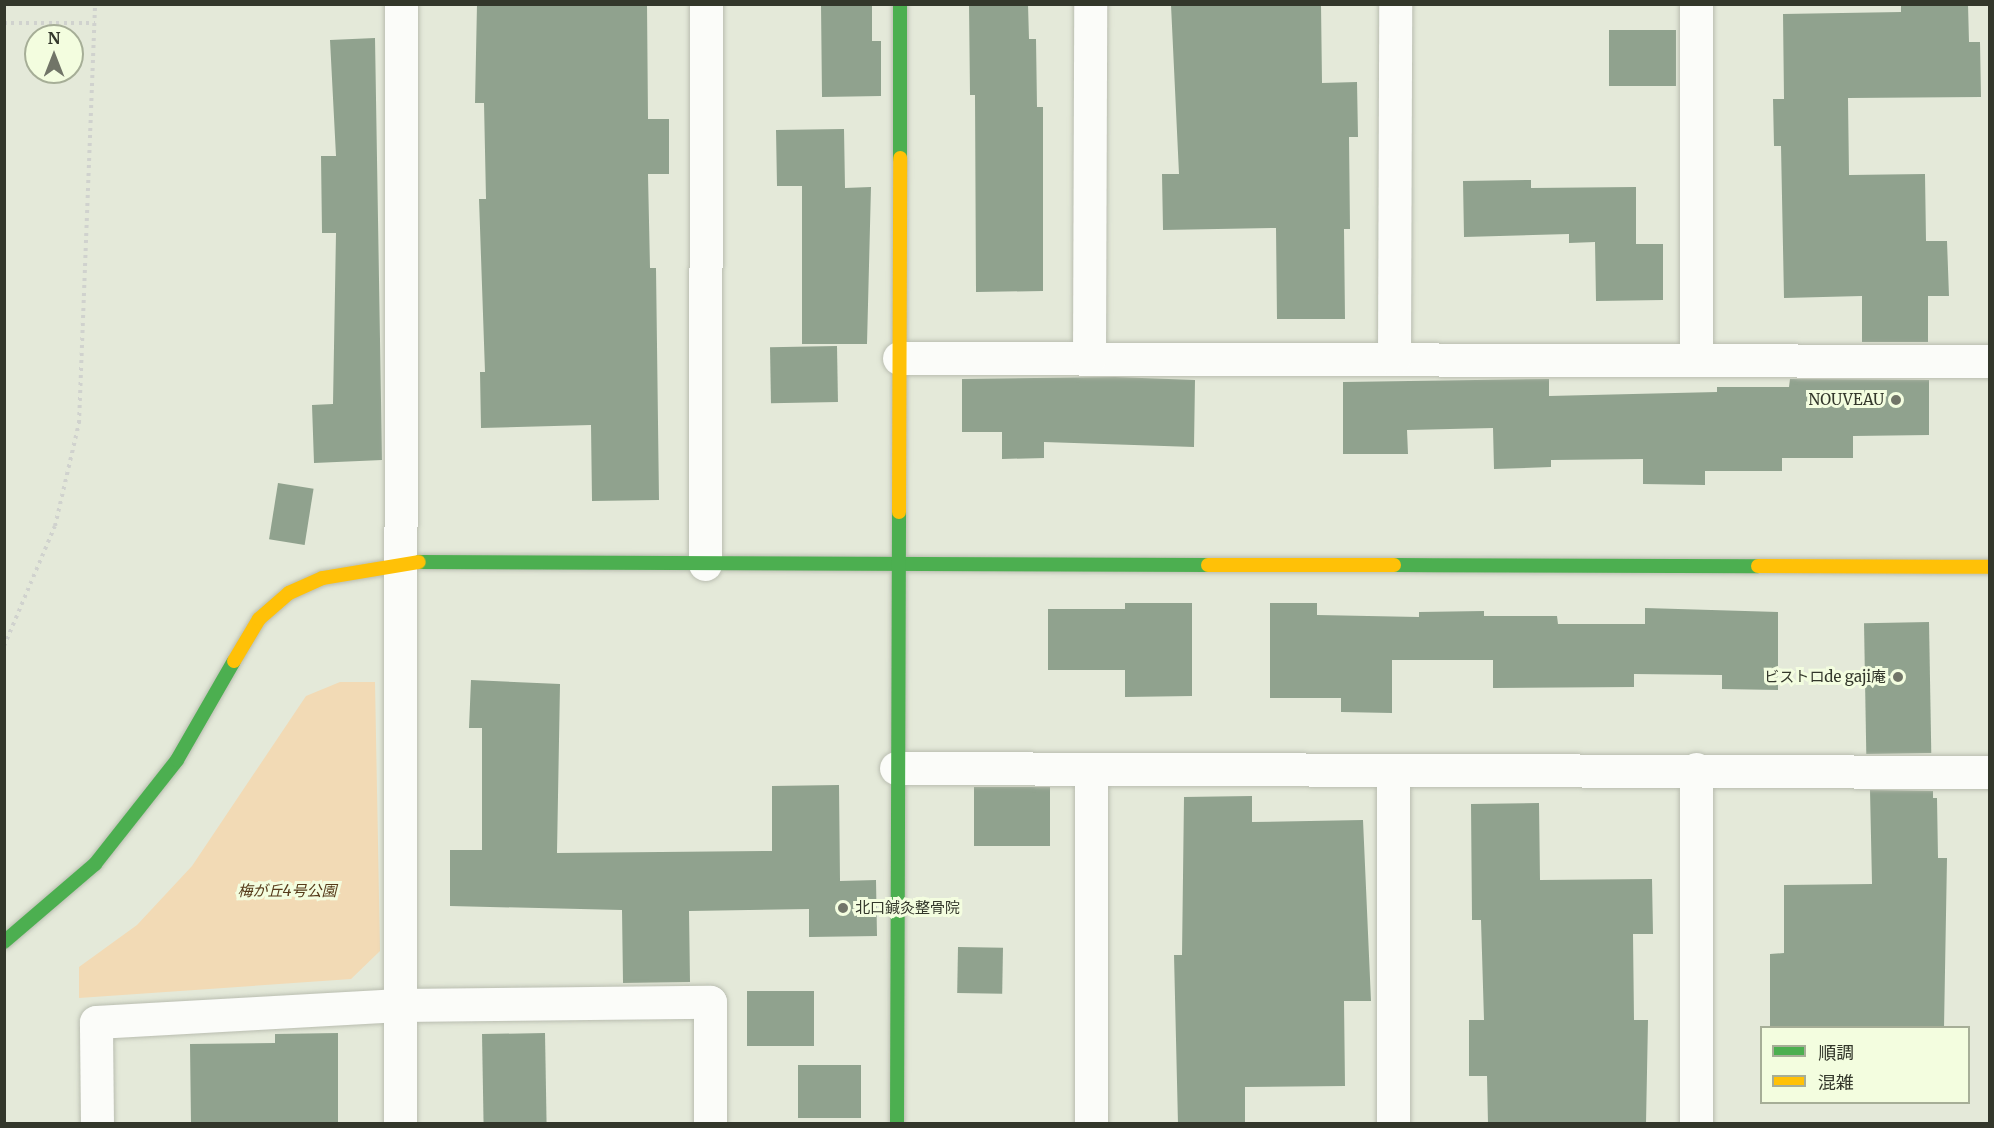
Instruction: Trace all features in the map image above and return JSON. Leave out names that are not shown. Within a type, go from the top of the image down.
[{"type":"street","points":[[400,1124],[401,4]]},
{"type":"street","points":[[705,564],[706,4]]},
{"type":"street","points":[[897,1124],[896,768],[900,4]]},
{"type":"street","points":[[1089,359],[1090,4]]},
{"type":"street","points":[[1394,358],[1395,4]]},
{"type":"street","points":[[1696,4],[1696,360]]},
{"type":"street","points":[[899,358],[1989,361]]},
{"type":"street","points":[[4,942],[96,864],[177,760],[259,619],[289,593],[323,578],[400,562],[1989,567]]},
{"type":"street","points":[[896,768],[1393,772],[1696,769],[1989,772]]},
{"type":"street","points":[[1091,769],[1091,1124]]},
{"type":"street","points":[[1696,769],[1696,1124]]},
{"type":"street","points":[[1393,772],[1394,1124]]},
{"type":"street","points":[[97,1124],[96,1022],[400,1005],[710,1002],[710,1124]]},
{"type":"path","points":[[4,646],[52,537],[79,423],[95,4]]},
{"type":"path","points":[[4,23],[95,23]]},
{"type":"green space","name":"梅が丘4号公園","points":[[340,682],[375,682],[380,951],[351,979],[79,998],[79,967],[137,925],[192,866],[306,696]]},
{"type":"building","points":[[477,4],[647,4],[648,119],[669,119],[669,174],[648,174],[650,268],[656,268],[659,500],[592,501],[591,425],[481,428],[480,372],[485,372],[479,199],[486,199],[484,103],[475,103]]},
{"type":"building","points":[[821,4],[872,4],[872,41],[881,41],[881,96],[822,97]]},
{"type":"building","points":[[969,4],[1028,4],[1029,39],[1036,39],[1037,107],[1043,107],[1043,291],[976,292],[975,95],[970,95]]},
{"type":"building","points":[[1321,4],[1322,83],[1357,82],[1358,137],[1349,137],[1350,229],[1344,229],[1345,319],[1277,319],[1276,228],[1163,230],[1162,174],[1179,174],[1171,5]]},
{"type":"building","points":[[1901,4],[1968,4],[1969,42],[1980,42],[1981,97],[1848,98],[1849,175],[1925,174],[1926,241],[1947,241],[1949,296],[1928,296],[1928,342],[1862,342],[1862,296],[1784,298],[1781,146],[1774,146],[1773,99],[1784,99],[1783,14],[1901,12]]},
{"type":"building","points":[[1609,30],[1676,30],[1676,86],[1609,86]]},
{"type":"building","points":[[375,38],[382,460],[314,463],[312,405],[333,404],[336,233],[322,233],[321,156],[336,156],[330,40]]},
{"type":"building","points":[[844,129],[845,188],[871,187],[867,344],[802,344],[802,186],[777,186],[776,130]]},
{"type":"building","points":[[1531,180],[1531,188],[1636,187],[1636,244],[1663,244],[1663,300],[1596,301],[1595,242],[1569,243],[1569,234],[1464,237],[1463,181]]},
{"type":"building","points":[[837,346],[838,402],[771,403],[770,347]]},
{"type":"building","points":[[1115,377],[1195,380],[1194,447],[1044,442],[1044,458],[1002,459],[1002,432],[962,432],[962,379]]},
{"type":"building","points":[[1549,379],[1549,396],[1717,392],[1717,387],[1789,387],[1790,379],[1929,380],[1929,435],[1853,436],[1853,458],[1782,458],[1782,471],[1705,471],[1705,485],[1643,484],[1643,459],[1551,460],[1551,467],[1494,469],[1493,428],[1407,430],[1408,454],[1343,454],[1343,382]]},
{"type":"building","points":[[278,483],[314,489],[305,545],[269,539]]},
{"type":"building","points":[[1125,603],[1192,603],[1192,696],[1125,697],[1125,670],[1048,670],[1048,609],[1125,609]]},
{"type":"building","points":[[1270,603],[1317,603],[1317,615],[1419,617],[1419,612],[1484,611],[1484,616],[1557,616],[1558,624],[1645,624],[1645,608],[1778,612],[1778,690],[1722,689],[1722,675],[1634,674],[1634,687],[1493,688],[1493,660],[1392,660],[1392,713],[1341,712],[1341,698],[1270,698]]},
{"type":"building","name":"ビストロde gaji庵","points":[[1929,622],[1931,753],[1866,754],[1864,623]]},
{"type":"building","points":[[471,680],[560,684],[557,853],[772,851],[772,786],[839,785],[840,881],[876,880],[877,936],[809,937],[809,909],[689,911],[690,982],[623,983],[622,910],[450,906],[450,850],[482,850],[482,728],[469,728]]},
{"type":"building","points":[[974,787],[1050,787],[1050,846],[974,846]]},
{"type":"building","points":[[1870,790],[1933,791],[1933,798],[1937,798],[1938,858],[1947,858],[1944,1026],[1770,1026],[1770,954],[1784,953],[1784,885],[1872,884]]},
{"type":"building","points":[[1252,796],[1252,822],[1363,820],[1371,1001],[1344,1001],[1345,1086],[1245,1087],[1245,1124],[1178,1124],[1174,955],[1182,955],[1184,797]]},
{"type":"building","points":[[1539,803],[1540,880],[1652,879],[1653,934],[1633,934],[1634,1020],[1648,1020],[1646,1124],[1488,1124],[1487,1076],[1469,1076],[1469,1020],[1484,1020],[1481,920],[1472,920],[1471,804]]},
{"type":"building","points":[[958,947],[1003,948],[1002,994],[957,993]]},
{"type":"building","points":[[747,991],[814,991],[814,1046],[747,1046]]},
{"type":"building","points":[[338,1033],[338,1124],[191,1124],[190,1044],[275,1043],[275,1034]]},
{"type":"building","points":[[545,1033],[547,1124],[484,1124],[482,1034]]},
{"type":"building","points":[[798,1065],[861,1065],[861,1118],[798,1118]]},
{"type":"traffic: fast","points":[[900,4],[900,158]]},
{"type":"traffic: fast","points":[[897,1124],[899,512]]},
{"type":"traffic: fast","points":[[419,562],[1208,565]]},
{"type":"traffic: fast","points":[[1394,565],[1758,566]]},
{"type":"traffic: fast","points":[[4,942],[95,864],[177,760],[234,661]]},
{"type":"traffic: slow","points":[[899,512],[900,158]]},
{"type":"traffic: slow","points":[[234,661],[259,619],[289,593],[323,578],[419,562]]},
{"type":"traffic: slow","points":[[1208,565],[1394,565]]},
{"type":"traffic: slow","points":[[1758,566],[1990,567]]},
{"type":"place","name":"NOUVEAU","points":[[1896,400]]},
{"type":"place","name":"ビストロde gaji庵","points":[[1898,677]]},
{"type":"place","name":"北口鍼灸整骨院","points":[[843,908]]}]
